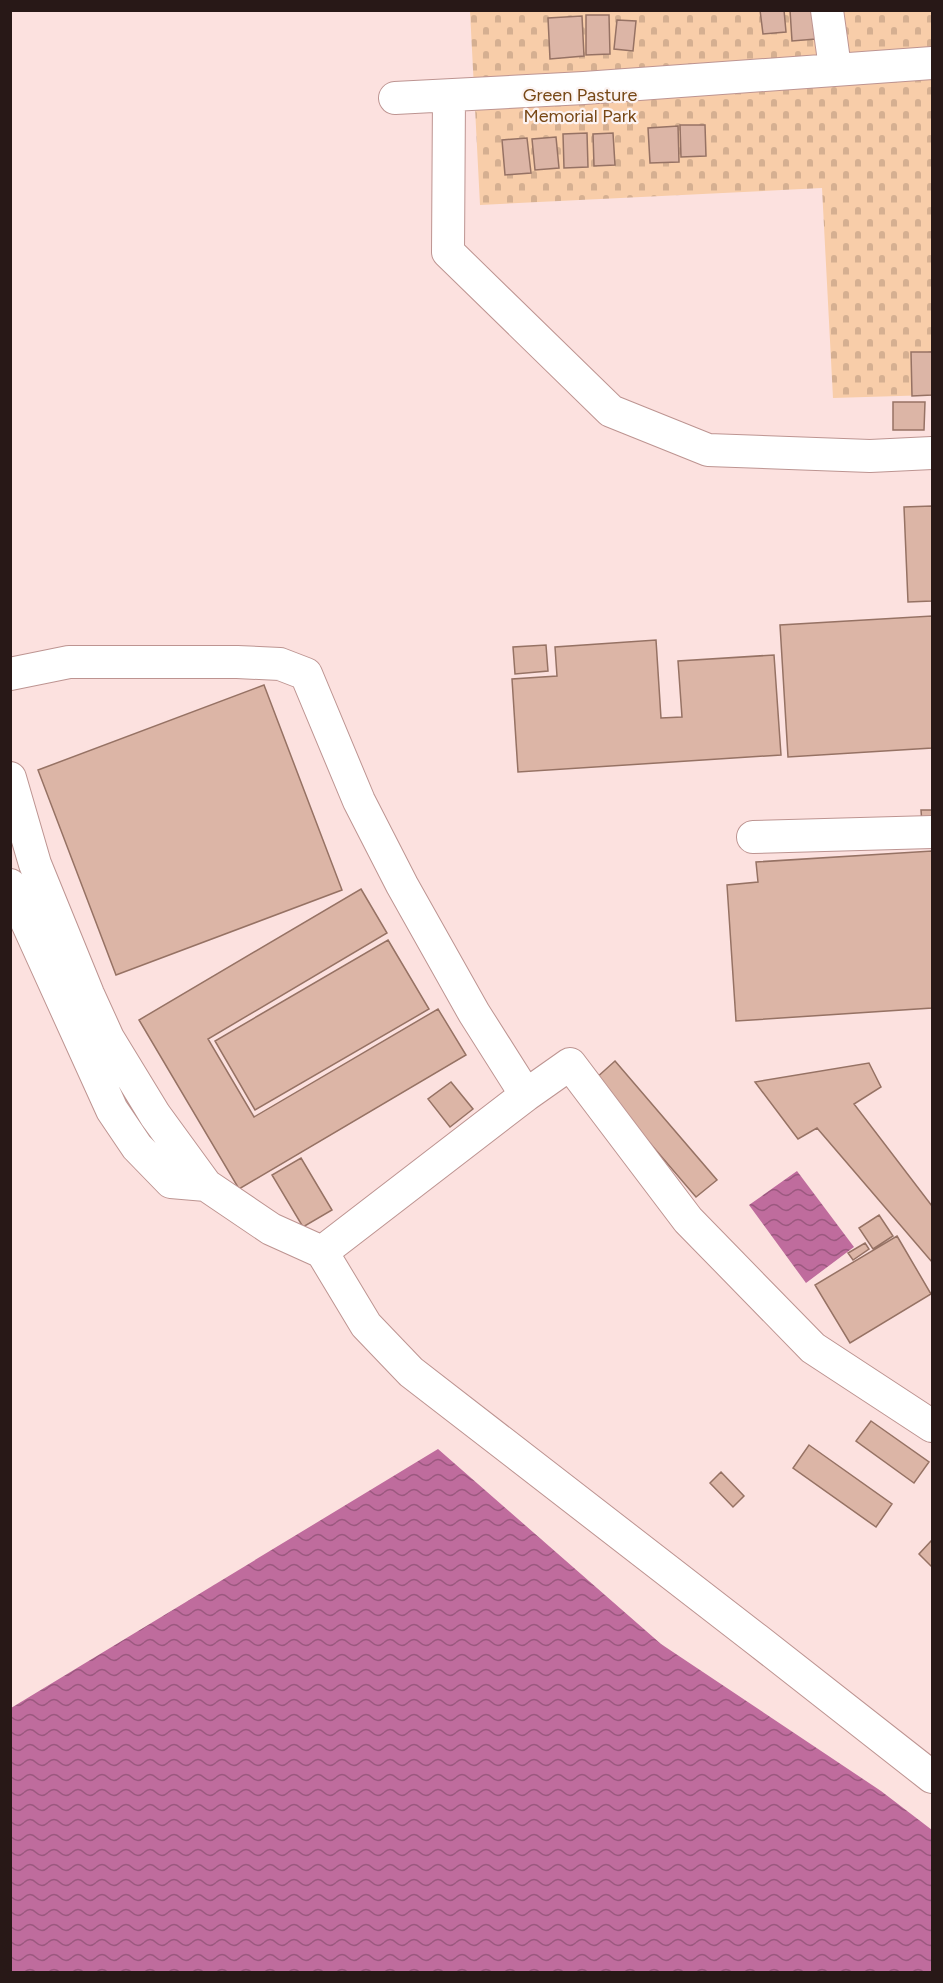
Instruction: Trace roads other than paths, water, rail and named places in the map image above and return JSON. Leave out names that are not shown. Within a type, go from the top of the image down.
[{"type":"lane","points":[[827,10],[835,68]]},
{"type":"lane","points":[[395,98],[584,88],[835,68],[933,63]]},
{"type":"lane","points":[[449,96],[448,252],[611,411],[708,450],[870,456],[933,453]]},
{"type":"lane","points":[[10,674],[69,662],[280,664],[306,674],[359,801],[402,885],[474,1013],[526,1095]]},
{"type":"lane","points":[[10,778],[35,864],[108,1038],[155,1115],[206,1185],[271,1229],[322,1252],[366,1325],[411,1372],[933,1777]]},
{"type":"lane","points":[[753,837],[933,832]]},
{"type":"lane","points":[[10,885],[112,1110],[136,1147],[171,1182],[206,1185]]},
{"type":"lane","points":[[322,1252],[526,1095],[570,1064],[688,1220],[813,1348],[933,1426]]},
{"type":"water","points":[[797,1171],[854,1247],[806,1283],[749,1205]]},
{"type":"water","points":[[438,1449],[661,1644],[881,1791],[932,1830],[932,1972],[11,1972],[11,1708]]},
{"type":"park label","name":"Green Pasture Memorial Park","points":[[580,106]]}]
